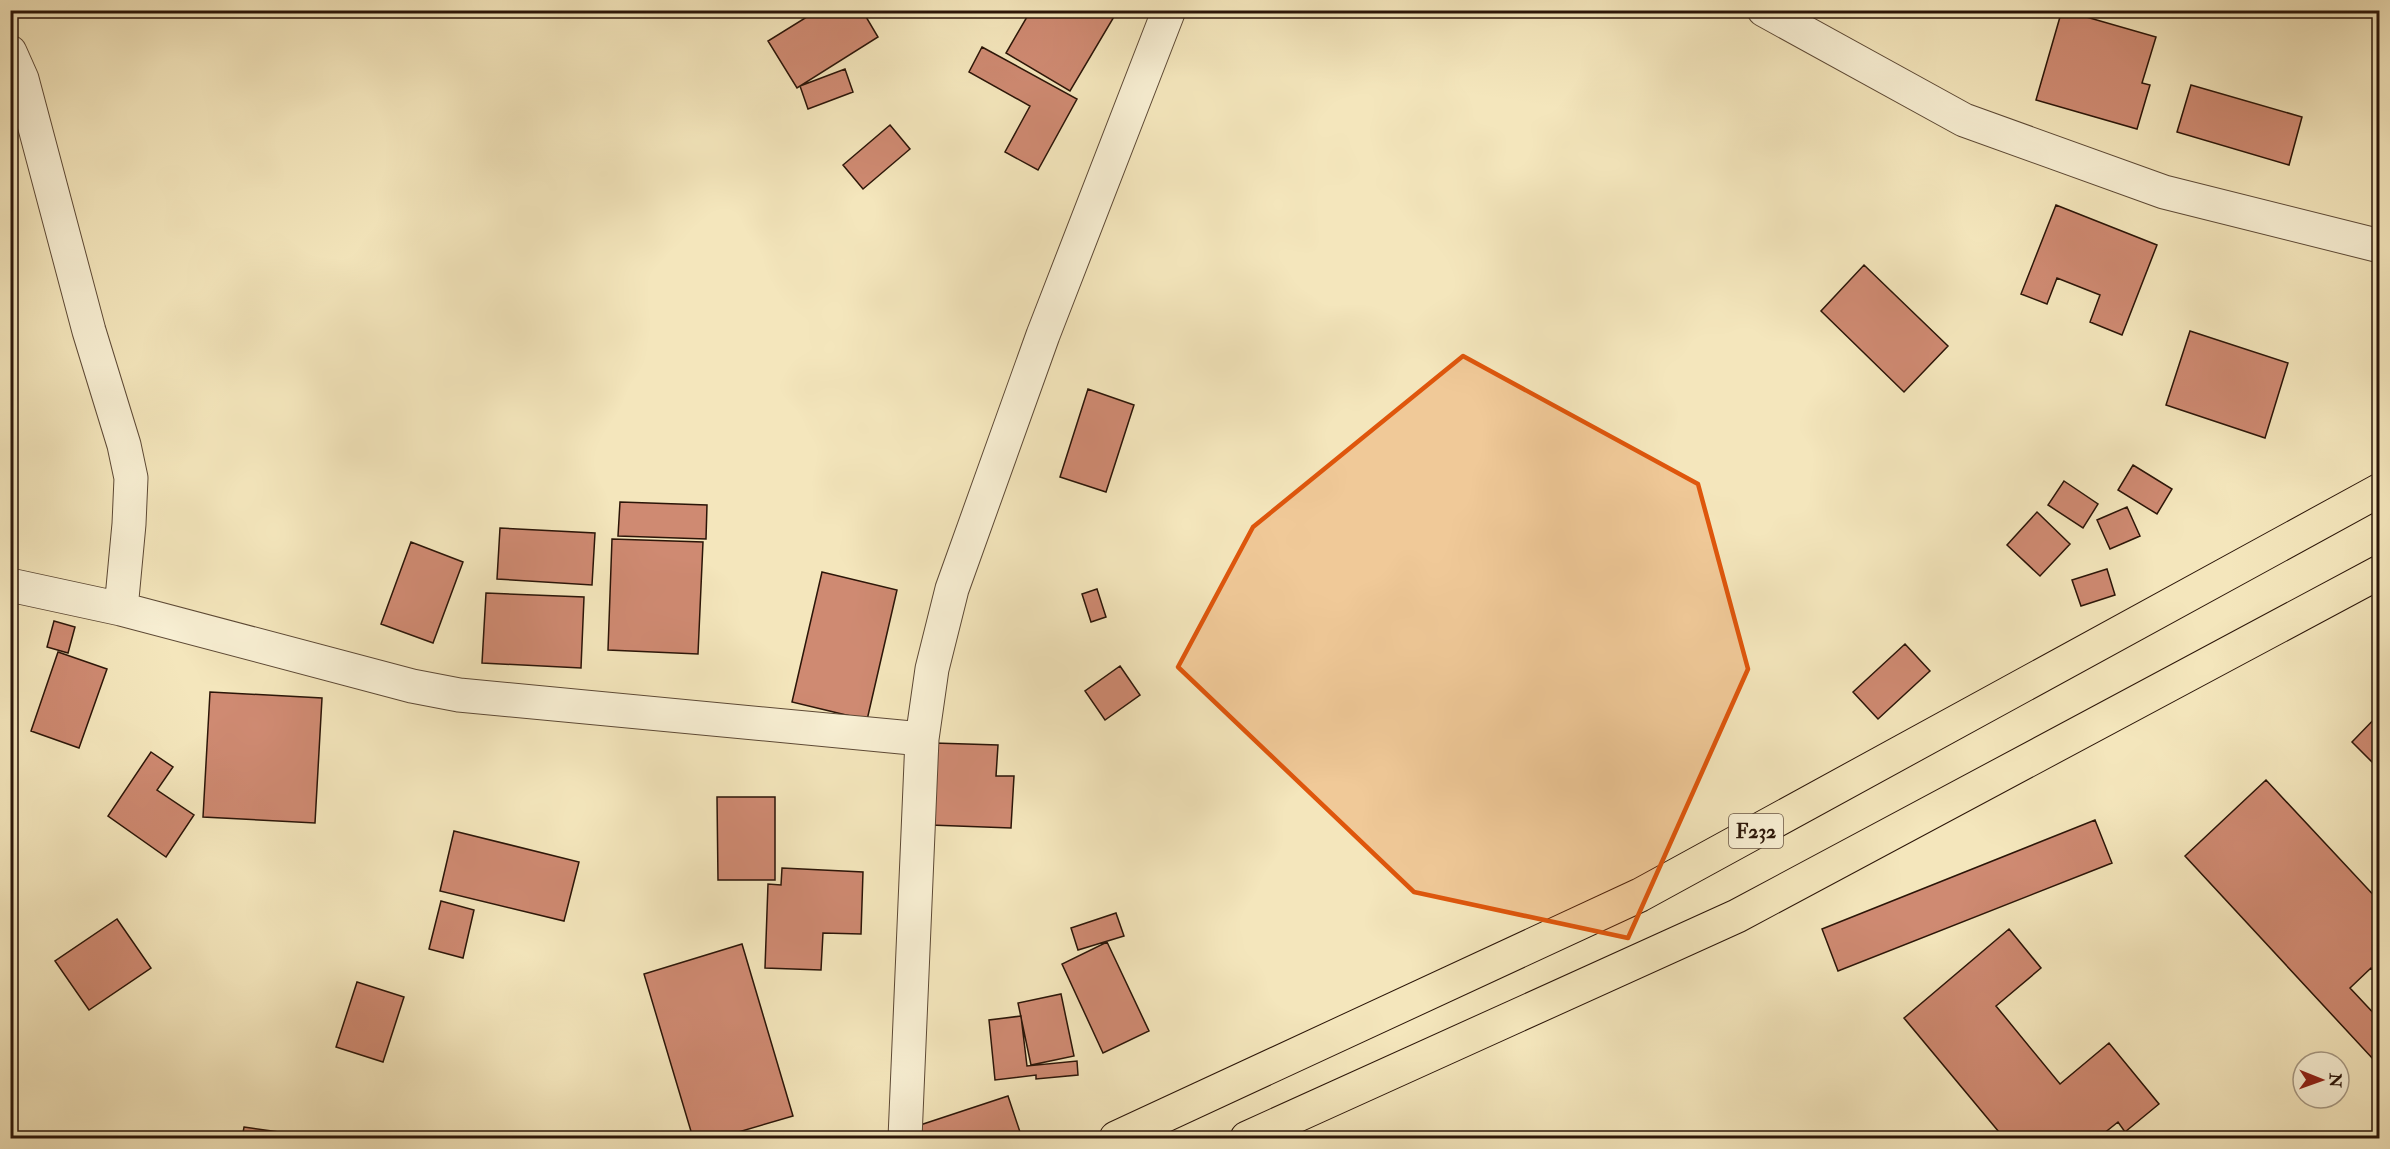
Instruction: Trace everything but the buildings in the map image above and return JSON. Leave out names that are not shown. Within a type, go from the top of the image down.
[{"type":"highway","name":"F232","points":[[1116,1138],[1640,895],[2379,490]]},
{"type":"highway","points":[[1247,1138],[1737,916],[2379,572]]},
{"type":"street","points":[[905,1138],[922,739],[932,669],[952,589],[1043,335],[1169,10]]},
{"type":"street","points":[[1764,10],[1964,120],[2164,192],[2379,246]]},
{"type":"street","points":[[10,52],[22,79],[89,331],[124,445],[131,478],[121,609]]},
{"type":"street","points":[[10,585],[121,609],[412,686],[459,695],[922,739]]},
{"type":"highlighted area","points":[[1463,356],[1698,484],[1748,669],[1628,938],[1414,892],[1178,667],[1253,527]]}]
